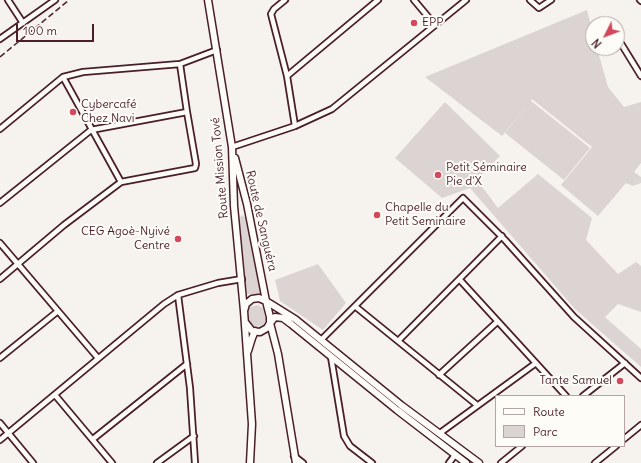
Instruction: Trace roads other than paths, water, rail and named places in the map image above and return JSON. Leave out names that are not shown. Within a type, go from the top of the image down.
[{"type":"street","points":[[8,0],[23,23]]},
{"type":"street","points":[[0,39],[55,0]]},
{"type":"street","name":"Route Mission Tové","points":[[208,0],[232,147],[234,206],[245,322]]},
{"type":"street","points":[[285,0],[274,9],[271,14],[287,76],[295,126]]},
{"type":"street","points":[[287,76],[378,0]]},
{"type":"street","points":[[414,0],[435,25]]},
{"type":"street","points":[[232,147],[295,126],[335,106],[466,0]]},
{"type":"street","points":[[530,0],[539,8],[551,0]]},
{"type":"street","points":[[625,49],[641,76]]},
{"type":"street","points":[[0,129],[63,77],[83,72],[180,64],[216,50]]},
{"type":"street","points":[[0,279],[64,225],[121,182],[195,168],[196,164],[180,64]]},
{"type":"street","points":[[63,77],[121,182]]},
{"type":"street","points":[[0,203],[91,130],[187,112]]},
{"type":"street","name":"Route de Sanguéra","points":[[232,147],[248,204],[270,323]]},
{"type":"street","points":[[321,340],[356,307],[461,199],[467,200],[502,236],[574,317],[641,378]]},
{"type":"street","points":[[234,206],[248,204]]},
{"type":"street","points":[[398,341],[502,236]]},
{"type":"street","points":[[0,243],[98,358]]},
{"type":"street","points":[[0,440],[164,304],[178,295],[218,283],[242,279]]},
{"type":"street","points":[[460,280],[565,395]]},
{"type":"street","points":[[178,295],[187,364],[195,463]]},
{"type":"street","points":[[244,311],[246,304],[252,299],[256,298],[266,301],[295,319],[401,405],[478,463]]},
{"type":"street","points":[[356,307],[477,406]]},
{"type":"street","points":[[0,358],[58,311]]},
{"type":"street","points":[[264,331],[276,317],[283,318],[466,463]]},
{"type":"street","points":[[245,322],[249,329],[256,332],[264,331],[266,329],[278,354]]},
{"type":"street","points":[[245,322],[252,424],[250,463]]},
{"type":"street","points":[[440,375],[498,322]]},
{"type":"street","points":[[270,323],[278,354],[295,460],[302,463]]},
{"type":"street","points":[[247,358],[252,338],[255,331],[256,332]]},
{"type":"street","points":[[331,357],[344,436],[350,446],[372,463]]},
{"type":"street","points":[[440,433],[536,363]]},
{"type":"street","points":[[584,395],[625,363]]},
{"type":"street","points":[[93,439],[187,364]]},
{"type":"street","points":[[55,395],[112,463]]},
{"type":"street","points":[[0,423],[33,463]]},
{"type":"street","points":[[625,438],[641,425]]},
{"type":"street","points":[[157,463],[194,436]]},
{"type":"street","points":[[501,463],[521,447]]},
{"type":"street","points":[[595,463],[615,447]]},
{"type":"street","points":[[449,463],[460,449]]},
{"type":"railway","points":[[0,57],[69,0]]},
{"type":"place","name":"EPP","points":[[414,23]]},
{"type":"place","name":"Cybercafé Chez Navi","points":[[73,112]]},
{"type":"place","name":"Petit Séminaire Pie d'X","points":[[438,175]]},
{"type":"place","name":"Chapelle du Petit Seminaire","points":[[377,215]]},
{"type":"place","name":"CEG Agoè-Nyivé Centre","points":[[178,239]]},
{"type":"place","name":"Tante Samuel","points":[[620,381]]}]
